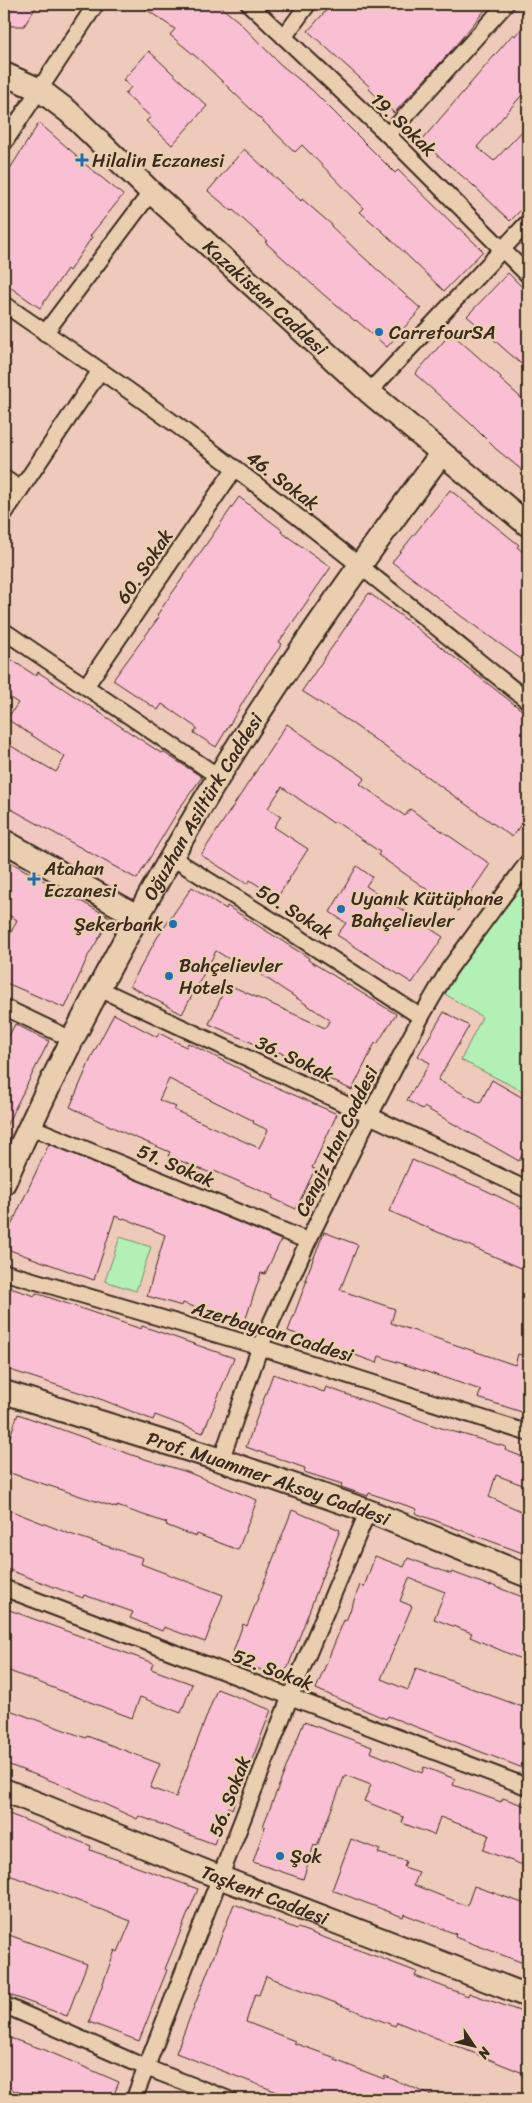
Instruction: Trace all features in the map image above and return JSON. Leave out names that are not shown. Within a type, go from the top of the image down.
[{"type":"main road","name":"Kazakistan Caddesi","points":[[4,74],[40,90],[69,112],[151,192],[369,392],[528,525]]},
{"type":"main road","name":"Oğuzhan Asiltürk Caddesi","points":[[4,1183],[29,1126],[98,988],[137,916],[219,777],[278,685],[360,565],[441,454]]},
{"type":"main road","points":[[4,841],[137,916]]},
{"type":"main road","name":"Prof. Muammer Aksoy Caddesi","points":[[4,1392],[222,1460],[368,1510],[528,1576]]},
{"type":"main road","name":"Taşkent Caddesi","points":[[4,1790],[219,1877],[528,1996]]},
{"type":"street","points":[[4,143],[96,4]]},
{"type":"street","name":"19. Sokak","points":[[249,4],[388,135],[528,275]]},
{"type":"street","points":[[284,37],[308,4]]},
{"type":"street","points":[[388,135],[506,4]]},
{"type":"street","points":[[45,333],[151,192]]},
{"type":"street","points":[[369,392],[528,222]]},
{"type":"street","name":"46. Sokak","points":[[4,304],[133,392],[235,468],[360,565],[528,701]]},
{"type":"street","points":[[4,514],[100,371]]},
{"type":"street","name":"60. Sokak","points":[[86,686],[235,468]]},
{"type":"street","points":[[4,478],[20,489]]},
{"type":"street","points":[[4,631],[219,777]]},
{"type":"street","name":"50. Sokak","points":[[172,857],[421,1017]]},
{"type":"street","name":"Cengiz Han Caddesi","points":[[222,1460],[260,1347],[308,1241],[370,1115],[421,1017],[449,969],[528,863]]},
{"type":"street","name":"36. Sokak","points":[[98,988],[528,1190]]},
{"type":"street","points":[[4,1007],[71,1039]]},
{"type":"street","name":"51. Sokak","points":[[29,1126],[308,1241]]},
{"type":"street","name":"Azerbaycan Caddesi","points":[[4,1272],[260,1347],[528,1433]]},
{"type":"street","name":"56. Sokak","points":[[134,2099],[290,1697],[368,1510]]},
{"type":"street","name":"52. Sokak","points":[[4,1588],[528,1788]]},
{"type":"street","points":[[4,2005],[147,2068],[228,2099]]},
{"type":"shaded area","points":[[4,755],[165,850],[140,890],[125,909],[4,841]]},
{"type":"green space","points":[[528,879],[528,1094],[461,1060],[482,1017],[445,994],[467,957]]},
{"type":"green space","points":[[120,1237],[151,1247],[136,1291],[105,1281]]},
{"type":"building","points":[[4,4],[38,4],[24,26],[4,26]]},
{"type":"building","points":[[138,4],[217,4],[238,21],[280,64],[312,90],[395,173],[398,170],[483,251],[444,291],[360,212],[364,208],[302,145],[295,152],[200,60],[170,35],[175,29]]},
{"type":"building","points":[[332,4],[490,4],[451,51],[394,113],[369,89],[370,87],[308,31]]},
{"type":"building","points":[[528,20],[528,88],[477,147],[494,161],[528,125],[528,203],[510,221],[475,187],[421,141],[513,34],[515,36]]},
{"type":"building","points":[[149,51],[207,106],[172,145],[146,121],[151,117],[125,94],[131,87],[123,80]]},
{"type":"building","points":[[39,123],[75,156],[123,195],[90,236],[92,237],[69,271],[67,269],[40,308],[4,283],[4,178]]},
{"type":"building","points":[[244,149],[301,201],[302,199],[332,225],[360,254],[421,309],[387,347],[324,295],[265,242],[267,241],[233,210],[208,191]]},
{"type":"building","points":[[508,273],[528,293],[528,370],[467,316]]},
{"type":"building","points":[[451,333],[501,377],[500,379],[528,404],[528,475],[496,449],[415,374]]},
{"type":"building","points":[[450,490],[519,545],[517,547],[528,556],[528,664],[461,616],[392,562]]},
{"type":"building","points":[[239,497],[282,530],[281,532],[331,567],[279,642],[282,644],[257,679],[216,747],[194,733],[197,728],[162,704],[158,710],[113,680],[159,617],[157,615]]},
{"type":"building","points":[[369,593],[528,715],[528,814],[512,837],[350,722],[302,691]]},
{"type":"building","points":[[4,655],[36,676],[38,672],[161,753],[163,752],[202,777],[181,806],[137,879],[4,805],[4,742],[56,772],[65,757],[7,719],[18,703],[4,694]]},
{"type":"building","points":[[287,724],[365,778],[360,784],[405,816],[410,809],[490,864],[458,911],[378,855],[380,852],[335,821],[333,823],[282,787],[268,808],[281,816],[274,827],[308,849],[277,898],[250,880],[247,884],[201,855]]},
{"type":"building","points":[[10,862],[111,918],[88,956],[65,1008],[4,982],[4,947],[17,920],[4,912],[4,874]]},
{"type":"building","points":[[357,866],[372,877],[366,886],[443,937],[412,983],[337,935],[346,923],[330,912]]},
{"type":"building","points":[[192,887],[226,909],[227,906],[309,958],[308,960],[396,1014],[377,1044],[375,1043],[352,1090],[329,1079],[330,1076],[279,1052],[278,1054],[209,1024],[227,984],[325,1028],[330,1020],[251,968],[249,971],[216,951],[182,1014],[130,986],[157,938]]},
{"type":"building","points":[[444,1012],[469,1026],[438,1080],[480,1103],[492,1080],[528,1101],[528,1143],[519,1161],[424,1107],[422,1109],[407,1100],[430,1063],[418,1056]]},
{"type":"building","points":[[114,1014],[157,1037],[159,1033],[186,1047],[188,1043],[251,1076],[337,1114],[312,1168],[315,1169],[296,1209],[272,1198],[273,1196],[214,1171],[213,1174],[168,1156],[170,1152],[70,1107],[93,1054]],"holes":[[[169,1079],[254,1121],[253,1123],[268,1130],[259,1148],[174,1110],[176,1107],[159,1100]]]},
{"type":"building","points":[[15,1024],[49,1041],[4,1130],[4,1046]]},
{"type":"building","points":[[49,1144],[281,1240],[265,1274],[261,1273],[244,1324],[183,1303],[182,1306],[147,1296],[165,1235],[124,1218],[115,1216],[94,1280],[4,1248],[4,1241]]},
{"type":"building","points":[[412,1160],[481,1188],[528,1211],[528,1271],[389,1211]]},
{"type":"building","points":[[324,1232],[358,1245],[340,1290],[395,1309],[391,1323],[515,1365],[518,1354],[528,1357],[528,1390],[522,1412],[478,1398],[481,1390],[379,1356],[377,1363],[288,1331]]},
{"type":"building","points":[[4,1286],[35,1296],[36,1293],[141,1329],[142,1326],[234,1358],[203,1433],[155,1415],[153,1420],[103,1400],[4,1368]]},
{"type":"building","points":[[273,1374],[324,1392],[326,1387],[438,1427],[506,1447],[505,1450],[528,1459],[528,1487],[496,1475],[489,1497],[528,1514],[528,1555],[415,1513],[417,1509],[369,1493],[368,1496],[341,1487],[342,1484],[304,1472],[305,1468],[246,1447]]},
{"type":"building","points":[[18,1414],[135,1456],[187,1472],[257,1500],[238,1550],[197,1534],[196,1537],[166,1525],[167,1523],[117,1506],[117,1508],[4,1471],[4,1453]]},
{"type":"building","points":[[4,1508],[70,1534],[143,1558],[141,1564],[223,1595],[205,1642],[164,1627],[162,1631],[130,1618],[133,1612],[84,1595],[83,1598],[4,1568]]},
{"type":"building","points":[[292,1510],[340,1530],[288,1667],[282,1673],[274,1675],[231,1658],[243,1624],[247,1626]]},
{"type":"building","points":[[375,1556],[404,1567],[408,1558],[528,1599],[528,1662],[470,1637],[472,1633],[434,1619],[445,1592],[409,1578],[400,1601],[412,1606],[381,1679],[408,1690],[416,1668],[528,1709],[528,1770],[388,1716],[386,1719],[316,1689],[360,1585],[364,1587]]},
{"type":"building","points":[[4,1608],[153,1663],[151,1669],[192,1684],[181,1713],[140,1697],[132,1718],[4,1669]]},
{"type":"building","points":[[217,1689],[271,1710],[232,1809],[228,1807],[214,1844],[139,1816],[137,1819],[65,1786],[4,1763],[4,1708],[86,1738],[87,1736],[160,1764],[150,1788],[176,1797]]},
{"type":"building","points":[[304,1722],[372,1747],[370,1752],[422,1773],[424,1767],[455,1779],[453,1785],[501,1802],[503,1798],[528,1807],[528,1867],[483,1850],[489,1835],[440,1817],[434,1835],[402,1823],[404,1817],[364,1801],[371,1785],[345,1775],[317,1846],[314,1845],[303,1879],[253,1862],[265,1827],[263,1826]]},
{"type":"building","points":[[4,1812],[91,1846],[90,1850],[198,1889],[165,1969],[167,1970],[139,2041],[89,2022],[115,1950],[118,1952],[131,1921],[4,1873]]},
{"type":"building","points":[[351,1839],[380,1850],[378,1853],[406,1861],[404,1867],[419,1872],[414,1885],[467,1906],[474,1886],[528,1905],[528,1957],[526,1964],[455,1937],[456,1934],[404,1914],[403,1917],[332,1890]]},
{"type":"building","points":[[234,1904],[417,1972],[415,1976],[468,1996],[469,1993],[528,2014],[528,2075],[397,2022],[395,2026],[266,1976],[259,1995],[255,1994],[246,2022],[295,2041],[294,2043],[336,2058],[335,2060],[384,2079],[385,2076],[440,2099],[291,2099],[176,2053]]},
{"type":"building","points":[[4,1933],[87,1964],[67,2016],[4,1993]]},
{"type":"building","points":[[4,2036],[45,2050],[119,2082],[112,2099],[48,2099],[31,2092],[30,2096],[4,2087]]},
{"type":"place","name":"Hilalin Eczanesi","points":[[82,160]]},
{"type":"place","name":"CarrefourSA","points":[[379,332]]},
{"type":"place","name":"Atahan Eczanesi","points":[[34,879]]},
{"type":"place","name":"Uyanık Kütüphane Bahçelievler","points":[[341,909]]},
{"type":"place","name":"Şekerbank","points":[[173,924]]},
{"type":"place","name":"Bahçelievler Hotels","points":[[169,976]]},
{"type":"place","name":"Şok","points":[[280,1856]]}]
